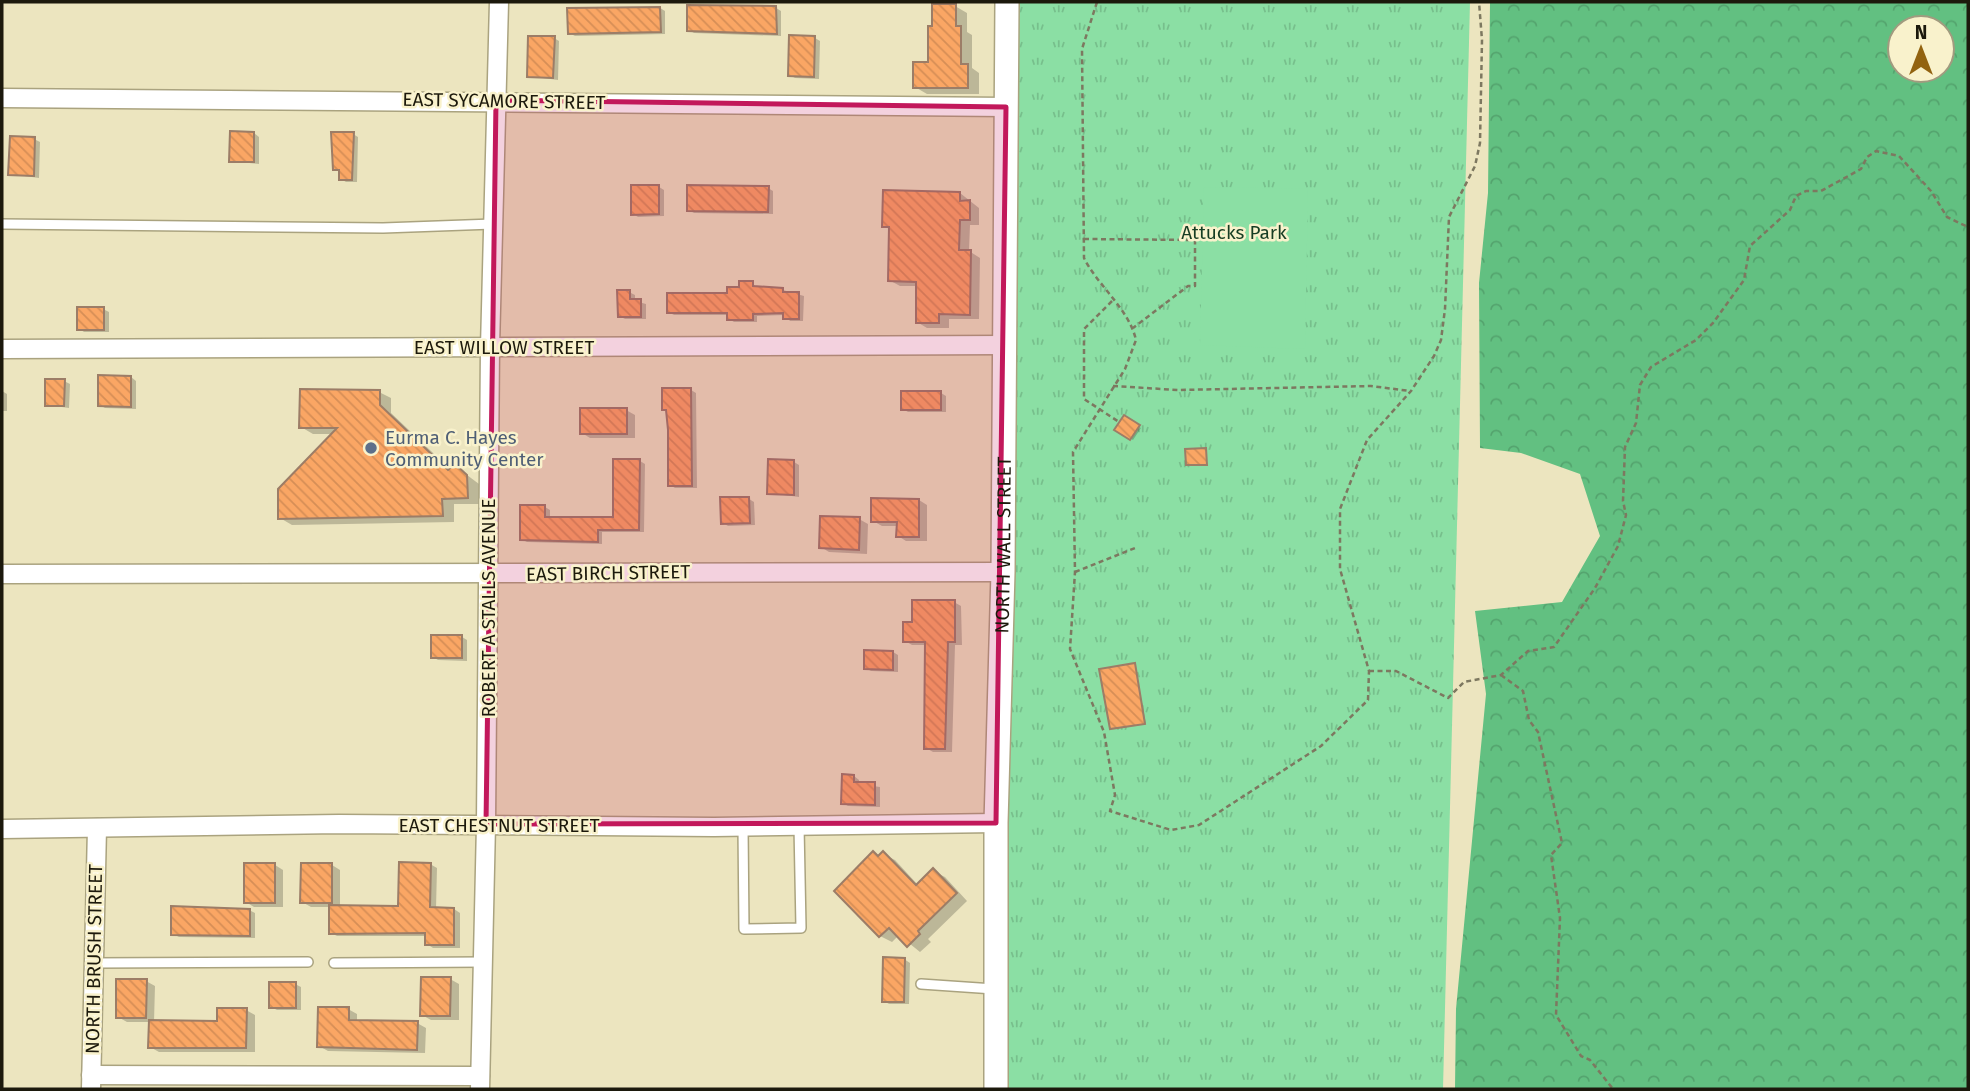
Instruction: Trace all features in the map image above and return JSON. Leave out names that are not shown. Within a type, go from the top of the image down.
[{"type":"street","name":"ROBERT A STALLS AVENUE","points":[[480,1083],[486,824],[490,346],[499,2]]},
{"type":"street","name":"NORTH WALL STREET","points":[[996,1089],[996,823],[1003,572],[1007,2]]},
{"type":"street","name":"EAST SYCAMORE STREET","points":[[2,98],[496,100],[1006,107]]},
{"type":"street","name":"EAST WILLOW STREET","points":[[2,349],[1006,345]]},
{"type":"street","name":"EAST BIRCH STREET","points":[[2,574],[1003,572]]},
{"type":"street","name":"EAST CHESTNUT STREET","points":[[2,829],[486,824],[743,827],[996,823]]},
{"type":"street","name":"NORTH BRUSH STREET","points":[[91,1082],[97,828]]},
{"type":"street","points":[[91,1082],[480,1083]]},
{"type":"lane","points":[[2,224],[383,228],[493,224]]},
{"type":"lane","points":[[743,827],[744,929],[801,928],[799,826]]},
{"type":"lane","points":[[94,963],[308,962]]},
{"type":"lane","points":[[334,963],[483,962]]},
{"type":"lane","points":[[921,984],[996,990]]},
{"type":"path","points":[[1097,2],[1082,49],[1084,258],[1094,279],[1133,328],[1134,351],[1073,452],[1075,572],[1070,649],[1104,732],[1115,796],[1110,811],[1171,830],[1199,825],[1321,746],[1368,700],[1369,671],[1340,569],[1340,509],[1367,440],[1412,391],[1441,340],[1449,217],[1470,177],[1480,143],[1482,40],[1479,2]]},
{"type":"path","points":[[1369,671],[1396,671],[1448,698],[1464,682],[1501,675],[1528,651],[1554,647],[1595,588],[1618,546],[1626,515],[1623,501],[1625,447],[1636,423],[1640,385],[1651,367],[1696,340],[1713,323],[1744,280],[1749,246],[1790,210],[1796,196],[1806,191],[1821,191],[1861,169],[1867,158],[1876,150],[1899,156],[1931,191],[1947,217],[1968,227]]},
{"type":"path","points":[[1084,239],[1195,240],[1195,286],[1188,286],[1133,328]]},
{"type":"path","points":[[1112,301],[1087,323],[1082,337],[1082,395],[1097,410],[1119,422]]},
{"type":"path","points":[[1113,386],[1178,390],[1358,386],[1412,391]]},
{"type":"path","points":[[1075,572],[1135,548]]},
{"type":"path","points":[[1501,675],[1523,691],[1529,720],[1538,732],[1562,843],[1551,855],[1560,918],[1556,1015],[1581,1056],[1590,1060],[1613,1089]]},
{"type":"highlighted area","points":[[496,100],[1006,107],[996,823],[486,824]]},
{"type":"green space","name":"Attucks Park","points":[[1007,2],[1470,2],[1443,1089],[991,1089]]},
{"type":"green space","points":[[1490,2],[1968,2],[1968,1089],[1455,1089],[1456,1009],[1486,694],[1475,611],[1562,602],[1600,536],[1580,474],[1521,453],[1480,448],[1479,283],[1488,193]]},
{"type":"green space","points":[[1204,187],[1308,189],[1305,349],[1200,345]]},
{"type":"building","points":[[932,4],[956,4],[956,26],[961,26],[961,64],[968,64],[968,88],[913,88],[913,62],[928,62],[928,26],[932,26]]},
{"type":"building","points":[[687,5],[776,6],[777,34],[687,31]]},
{"type":"building","points":[[660,7],[661,32],[568,34],[567,8]]},
{"type":"building","points":[[789,35],[815,36],[814,77],[788,76]]},
{"type":"building","points":[[528,36],[555,36],[553,78],[527,77]]},
{"type":"building","points":[[230,131],[254,132],[254,162],[229,162]]},
{"type":"building","points":[[331,132],[354,132],[352,180],[339,180],[339,170],[333,170]]},
{"type":"building","points":[[10,136],[35,137],[34,176],[8,175]]},
{"type":"building","points":[[631,185],[659,185],[659,214],[631,215]]},
{"type":"building","points":[[687,185],[769,186],[768,212],[687,211]]},
{"type":"building","points":[[883,190],[960,192],[960,201],[970,200],[970,220],[960,220],[959,250],[971,250],[970,315],[939,314],[939,323],[916,323],[916,282],[888,281],[889,227],[882,227]]},
{"type":"building","points":[[739,281],[753,281],[753,286],[783,288],[783,292],[799,292],[799,319],[783,319],[783,313],[753,314],[753,320],[727,320],[727,313],[667,313],[667,293],[727,293],[727,287],[739,287]]},
{"type":"building","points":[[617,290],[630,290],[630,299],[641,299],[641,317],[618,317]]},
{"type":"building","points":[[77,307],[104,307],[104,330],[77,330]]},
{"type":"building","points":[[98,375],[131,376],[131,407],[98,406]]},
{"type":"building","points":[[45,379],[65,379],[64,406],[45,406]]},
{"type":"building","points":[[662,388],[691,388],[692,486],[668,486],[668,430],[666,410],[662,410]]},
{"type":"building","name":"Eurma C. Hayes Community Center","points":[[300,389],[380,390],[380,405],[448,470],[455,464],[467,475],[468,498],[442,499],[443,516],[278,519],[278,489],[337,428],[299,428]]},
{"type":"building","points":[[901,391],[941,391],[941,410],[901,410]]},
{"type":"building","points":[[580,408],[627,408],[627,434],[580,434]]},
{"type":"building","points":[[1124,415],[1140,425],[1130,440],[1114,430]]},
{"type":"building","points":[[1206,448],[1207,465],[1186,465],[1185,449]]},
{"type":"building","points":[[613,459],[640,459],[639,530],[598,530],[598,542],[520,540],[520,505],[545,505],[545,517],[613,517]]},
{"type":"building","points":[[768,459],[794,460],[794,495],[767,494]]},
{"type":"building","points":[[720,497],[749,497],[750,523],[721,524]]},
{"type":"building","points":[[871,498],[919,499],[919,537],[896,537],[897,522],[871,522]]},
{"type":"building","points":[[820,516],[860,517],[859,550],[819,548]]},
{"type":"building","points":[[912,600],[955,600],[955,642],[948,642],[945,749],[924,749],[925,642],[903,642],[903,622],[912,622]]},
{"type":"building","points":[[431,635],[462,635],[462,658],[431,658]]},
{"type":"building","points":[[864,650],[893,651],[893,670],[864,669]]},
{"type":"building","points":[[1135,663],[1145,724],[1110,729],[1099,669]]},
{"type":"building","points":[[842,774],[854,775],[854,782],[875,782],[875,805],[841,804]]},
{"type":"building","points":[[873,851],[878,856],[883,851],[916,885],[933,868],[957,893],[918,931],[920,934],[907,947],[889,928],[879,937],[834,891]]},
{"type":"building","points":[[399,862],[431,863],[430,907],[454,908],[454,945],[425,945],[425,933],[329,934],[329,905],[398,906]]},
{"type":"building","points":[[244,863],[275,863],[275,903],[244,903]]},
{"type":"building","points":[[301,863],[332,863],[332,903],[300,903]]},
{"type":"building","points":[[171,906],[250,909],[250,936],[171,935]]},
{"type":"building","points":[[883,957],[905,958],[904,1002],[882,1002]]},
{"type":"building","points":[[421,977],[451,977],[450,1016],[420,1016]]},
{"type":"building","points":[[116,979],[147,979],[146,1018],[116,1018]]},
{"type":"building","points":[[269,982],[296,982],[296,1008],[269,1008]]},
{"type":"building","points":[[318,1007],[349,1007],[349,1020],[418,1021],[417,1050],[317,1047]]},
{"type":"building","points":[[217,1008],[247,1008],[246,1048],[148,1048],[149,1020],[217,1021]]},
{"type":"place","name":"Eurma C. Hayes Community Center","points":[[371,448]]}]
